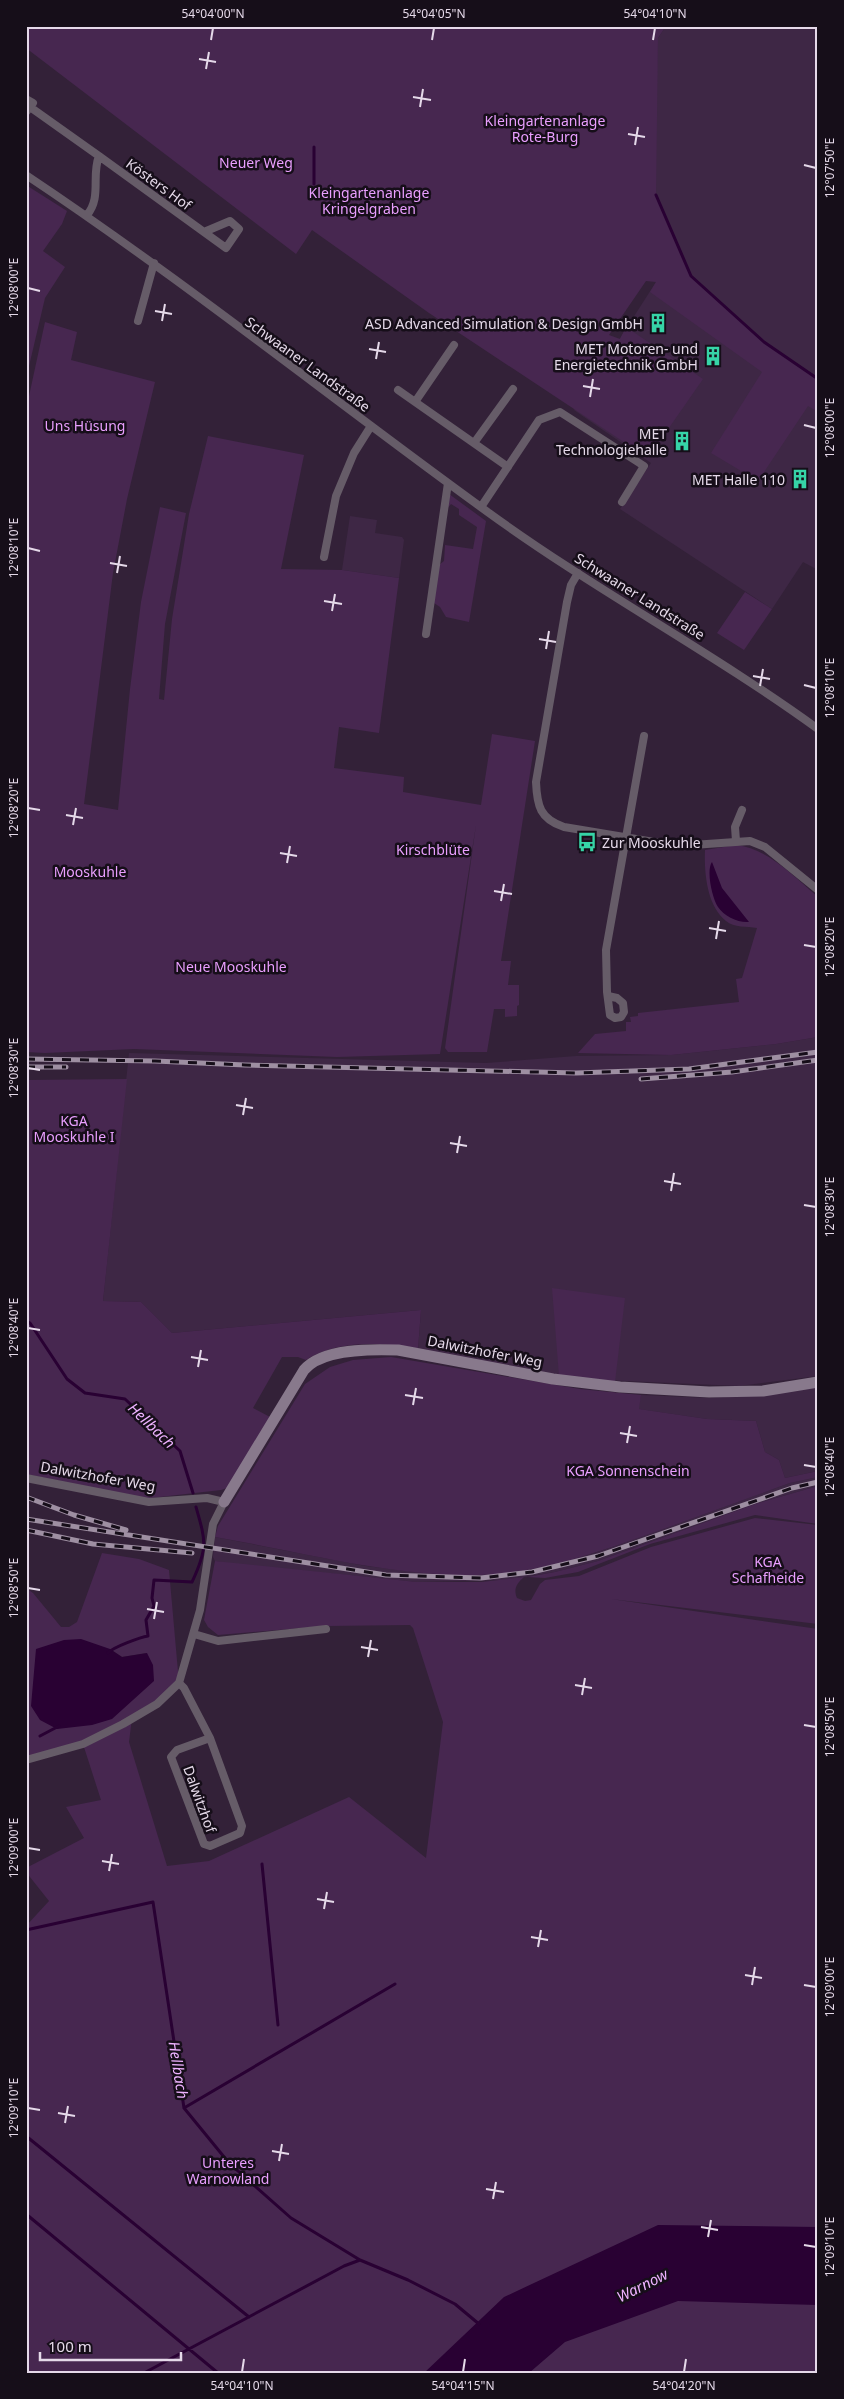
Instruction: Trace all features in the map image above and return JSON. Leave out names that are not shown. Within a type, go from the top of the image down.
[{"type":"street","name":"Kösters Hof","points":[[26,99],[33,103],[28,109],[99,156],[204,232]]},
{"type":"street","points":[[87,215],[95,202],[94,170],[99,156]]},
{"type":"street","name":"Schwaaner Landstraße","points":[[26,175],[87,215],[154,263],[481,507],[578,573],[704,651],[818,729]]},
{"type":"street","points":[[138,321],[154,263]]},
{"type":"street","points":[[415,402],[454,345]]},
{"type":"street","points":[[474,443],[513,389]]},
{"type":"street","points":[[398,390],[508,467]]},
{"type":"street","points":[[481,507],[539,420],[560,412],[644,466],[622,502]]},
{"type":"street","points":[[324,557],[338,488],[354,453],[371,426]]},
{"type":"street","points":[[426,634],[448,483]]},
{"type":"street","points":[[578,573],[571,585],[567,602],[536,782],[536,800],[543,815],[554,824],[626,838],[686,846],[750,841],[764,847],[818,890]]},
{"type":"street","points":[[608,996],[606,950],[644,736]]},
{"type":"street","points":[[736,841],[735,827],[742,810]]},
{"type":"street","name":"Dalwitzhofer Weg","points":[[194,1634],[215,1520],[304,1370],[316,1360],[337,1354],[380,1349],[398,1350],[553,1380],[646,1389],[709,1392],[763,1391],[818,1382]]},
{"type":"street","name":"Dalwitzhofer Weg","points":[[26,1478],[149,1502],[207,1498],[224,1502]]},
{"type":"street","points":[[26,1760],[83,1744],[157,1704],[179,1683],[194,1634],[218,1641],[326,1629]]},
{"type":"street","name":"Dalwitzhof","points":[[179,1683],[184,1688],[210,1738],[242,1826],[240,1834],[210,1846],[204,1844],[171,1757],[177,1750],[210,1738]]},
{"type":"shaded area","points":[[666,26],[818,26],[818,570],[803,562],[772,609],[620,509],[651,463],[574,410],[656,282],[656,98],[658,38]]},
{"type":"shaded area","points":[[350,516],[377,520],[375,533],[402,537],[404,540],[399,578],[342,570]]},
{"type":"shaded area","points":[[818,1037],[818,1376],[739,1386],[581,1379],[418,1349],[421,1310],[172,1333],[141,1302],[103,1301],[129,1053],[486,1063],[576,1056],[671,1055],[776,1044]]},
{"type":"shaded area","points":[[818,1387],[818,1471],[785,1478],[779,1460],[765,1452],[756,1421],[707,1419],[638,1409],[641,1395],[709,1398],[766,1395]]},
{"type":"shaded area","points":[[818,1477],[818,1486],[755,1504],[598,1561],[555,1572],[505,1580],[417,1582],[234,1564],[215,1561],[213,1557],[215,1537],[366,1566],[417,1572],[480,1575],[530,1568],[595,1553],[790,1483]]},
{"type":"green space","points":[[26,26],[666,26],[658,38],[656,195],[691,276],[764,342],[818,379],[818,412],[808,406],[758,481],[711,453],[762,372],[650,292],[656,282],[646,281],[609,335],[620,339],[626,327],[703,379],[648,458],[429,313],[312,230],[296,254],[26,48]]},
{"type":"green space","points":[[26,185],[67,211],[62,224],[43,251],[65,267],[45,298],[26,379]]},
{"type":"green space","points":[[45,322],[77,332],[71,360],[155,382],[127,499],[113,573],[84,804],[118,810],[141,602],[160,507],[186,513],[165,624],[159,699],[164,700],[172,619],[189,514],[208,436],[304,455],[281,569],[342,570],[399,578],[379,733],[339,727],[334,768],[404,777],[403,792],[481,805],[492,734],[535,741],[501,961],[511,961],[508,985],[519,985],[519,1005],[517,1006],[517,1016],[505,1017],[505,1009],[494,1009],[487,1052],[448,1052],[445,1048],[476,825],[440,1054],[337,1057],[134,1049],[45,1053],[26,1052],[26,410]]},
{"type":"green space","points":[[449,494],[486,521],[469,622],[446,617],[440,607],[434,603],[439,565],[444,561],[445,545],[473,549],[477,527],[459,515],[459,509],[451,504],[446,510]]},
{"type":"green space","points":[[745,592],[772,609],[744,650],[717,633]]},
{"type":"green space","points":[[736,845],[759,852],[770,858],[790,872],[818,897],[818,1037],[776,1044],[671,1055],[578,1053],[595,1034],[626,1031],[626,1022],[631,1022],[630,1017],[638,1016],[638,1013],[739,1002],[736,979],[742,978],[757,928],[733,925],[720,915],[708,888],[705,859],[705,850]]},
{"type":"green space","name":"KGA Mooskuhle I","points":[[127,1079],[103,1301],[141,1302],[172,1333],[421,1310],[418,1349],[390,1345],[361,1344],[318,1353],[306,1360],[298,1357],[282,1357],[253,1408],[270,1417],[230,1487],[221,1490],[142,1499],[26,1474],[26,1080]]},
{"type":"green space","points":[[552,1288],[625,1298],[615,1382],[559,1376]]},
{"type":"green space","name":"KGA Sonnenschein","points":[[391,1357],[580,1389],[641,1395],[639,1409],[707,1419],[756,1421],[765,1452],[779,1460],[785,1478],[818,1471],[818,1477],[790,1483],[598,1552],[551,1565],[504,1573],[447,1575],[380,1568],[215,1537],[218,1526],[305,1384],[330,1367],[353,1360]]},
{"type":"green space","points":[[818,1486],[818,1524],[755,1515],[650,1544],[578,1572],[545,1578],[527,1577],[598,1561],[755,1504]]},
{"type":"green space","points":[[755,1518],[818,1525],[818,1624],[611,1599],[818,1629],[818,2373],[26,2373],[26,1926],[49,1901],[26,1872],[26,1868],[84,1838],[66,1807],[101,1800],[83,1744],[26,1760],[26,1588],[33,1593],[61,1627],[69,1627],[77,1622],[102,1553],[139,1559],[169,1570],[179,1683],[132,1718],[129,1742],[167,1866],[209,1861],[349,1797],[426,1858],[443,1722],[413,1628],[410,1625],[326,1626],[218,1635],[208,1627],[204,1620],[215,1561],[417,1582],[481,1582],[524,1577],[518,1584],[515,1592],[517,1598],[525,1601],[531,1600],[540,1584],[545,1580],[579,1576],[651,1547]],"holes":[[[110,1649],[122,1657],[147,1653],[40,1720]]]},
{"type":"water","points":[[712,862],[722,888],[749,922],[732,918],[718,907],[711,884],[710,866]]},
{"type":"water","points":[[81,1639],[110,1649],[122,1657],[147,1653],[153,1665],[154,1681],[112,1719],[92,1725],[57,1729],[40,1720],[31,1706],[36,1649],[64,1640]]},
{"type":"water","name":"Warnow","points":[[658,2225],[818,2227],[818,2305],[678,2301],[565,2342],[529,2373],[424,2373],[504,2297]]},
{"type":"waterway","points":[[314,147],[314,184]]},
{"type":"waterway","points":[[656,195],[691,276],[764,342],[818,379]]},
{"type":"waterway","name":"Hellbach","points":[[26,1321],[30,1323],[67,1379],[85,1393],[125,1399],[180,1451],[193,1493]]},
{"type":"waterway","name":"Hellbach","points":[[108,1653],[121,1645],[148,1636],[146,1620],[154,1606],[152,1598],[154,1580],[192,1582],[201,1561],[204,1545],[196,1507]]},
{"type":"waterway","name":"Hellbach","points":[[40,1736],[59,1726]]},
{"type":"waterway","points":[[262,1864],[278,2025]]},
{"type":"waterway","name":"Hellbach","points":[[26,1930],[153,1902],[184,2108],[229,2163],[291,2218],[360,2260],[408,2280],[455,2304],[479,2324]]},
{"type":"waterway","points":[[184,2108],[395,1984]]},
{"type":"waterway","points":[[26,2136],[249,2317]]},
{"type":"waterway","points":[[26,2214],[218,2373]]},
{"type":"waterway","points":[[144,2373],[344,2266],[360,2260]]},
{"type":"railway","points":[[26,1059],[576,1073],[689,1069],[818,1052]]},
{"type":"railway","points":[[641,1079],[732,1072],[818,1060]]},
{"type":"railway","points":[[26,1067],[66,1067]]},
{"type":"railway","points":[[26,1519],[386,1575],[481,1578],[532,1572],[598,1556],[792,1488],[818,1482]]},
{"type":"railway","points":[[26,1497],[74,1515],[126,1530]]},
{"type":"railway","points":[[26,1530],[93,1544],[192,1553]]},
{"type":"place","name":"ASD Advanced Simulation & Design GmbH","points":[[658,323]]},
{"type":"place","name":"MET Motoren- und Energietechnik GmbH","points":[[713,356]]},
{"type":"place","name":"MET Technologiehalle","points":[[682,441]]},
{"type":"place","name":"MET Halle 110","points":[[800,479]]},
{"type":"place","name":"Zur Mooskuhle","points":[[587,842]]},
{"type":"park label","name":"Kleingartenanlage Rote-Burg","points":[[545,128]]},
{"type":"park label","name":"Neuer Weg","points":[[256,162]]},
{"type":"park label","name":"Kleingartenanlage Kringelgraben","points":[[369,200]]},
{"type":"park label","name":"Uns Hüsung","points":[[85,425]]},
{"type":"park label","name":"Kirschblüte","points":[[433,849]]},
{"type":"park label","name":"Mooskuhle","points":[[90,871]]},
{"type":"park label","name":"Neue Mooskuhle","points":[[231,966]]},
{"type":"park label","name":"KGA Schafheide","points":[[768,1569]]},
{"type":"park label","name":"Unteres Warnowland","points":[[228,2170]]}]
